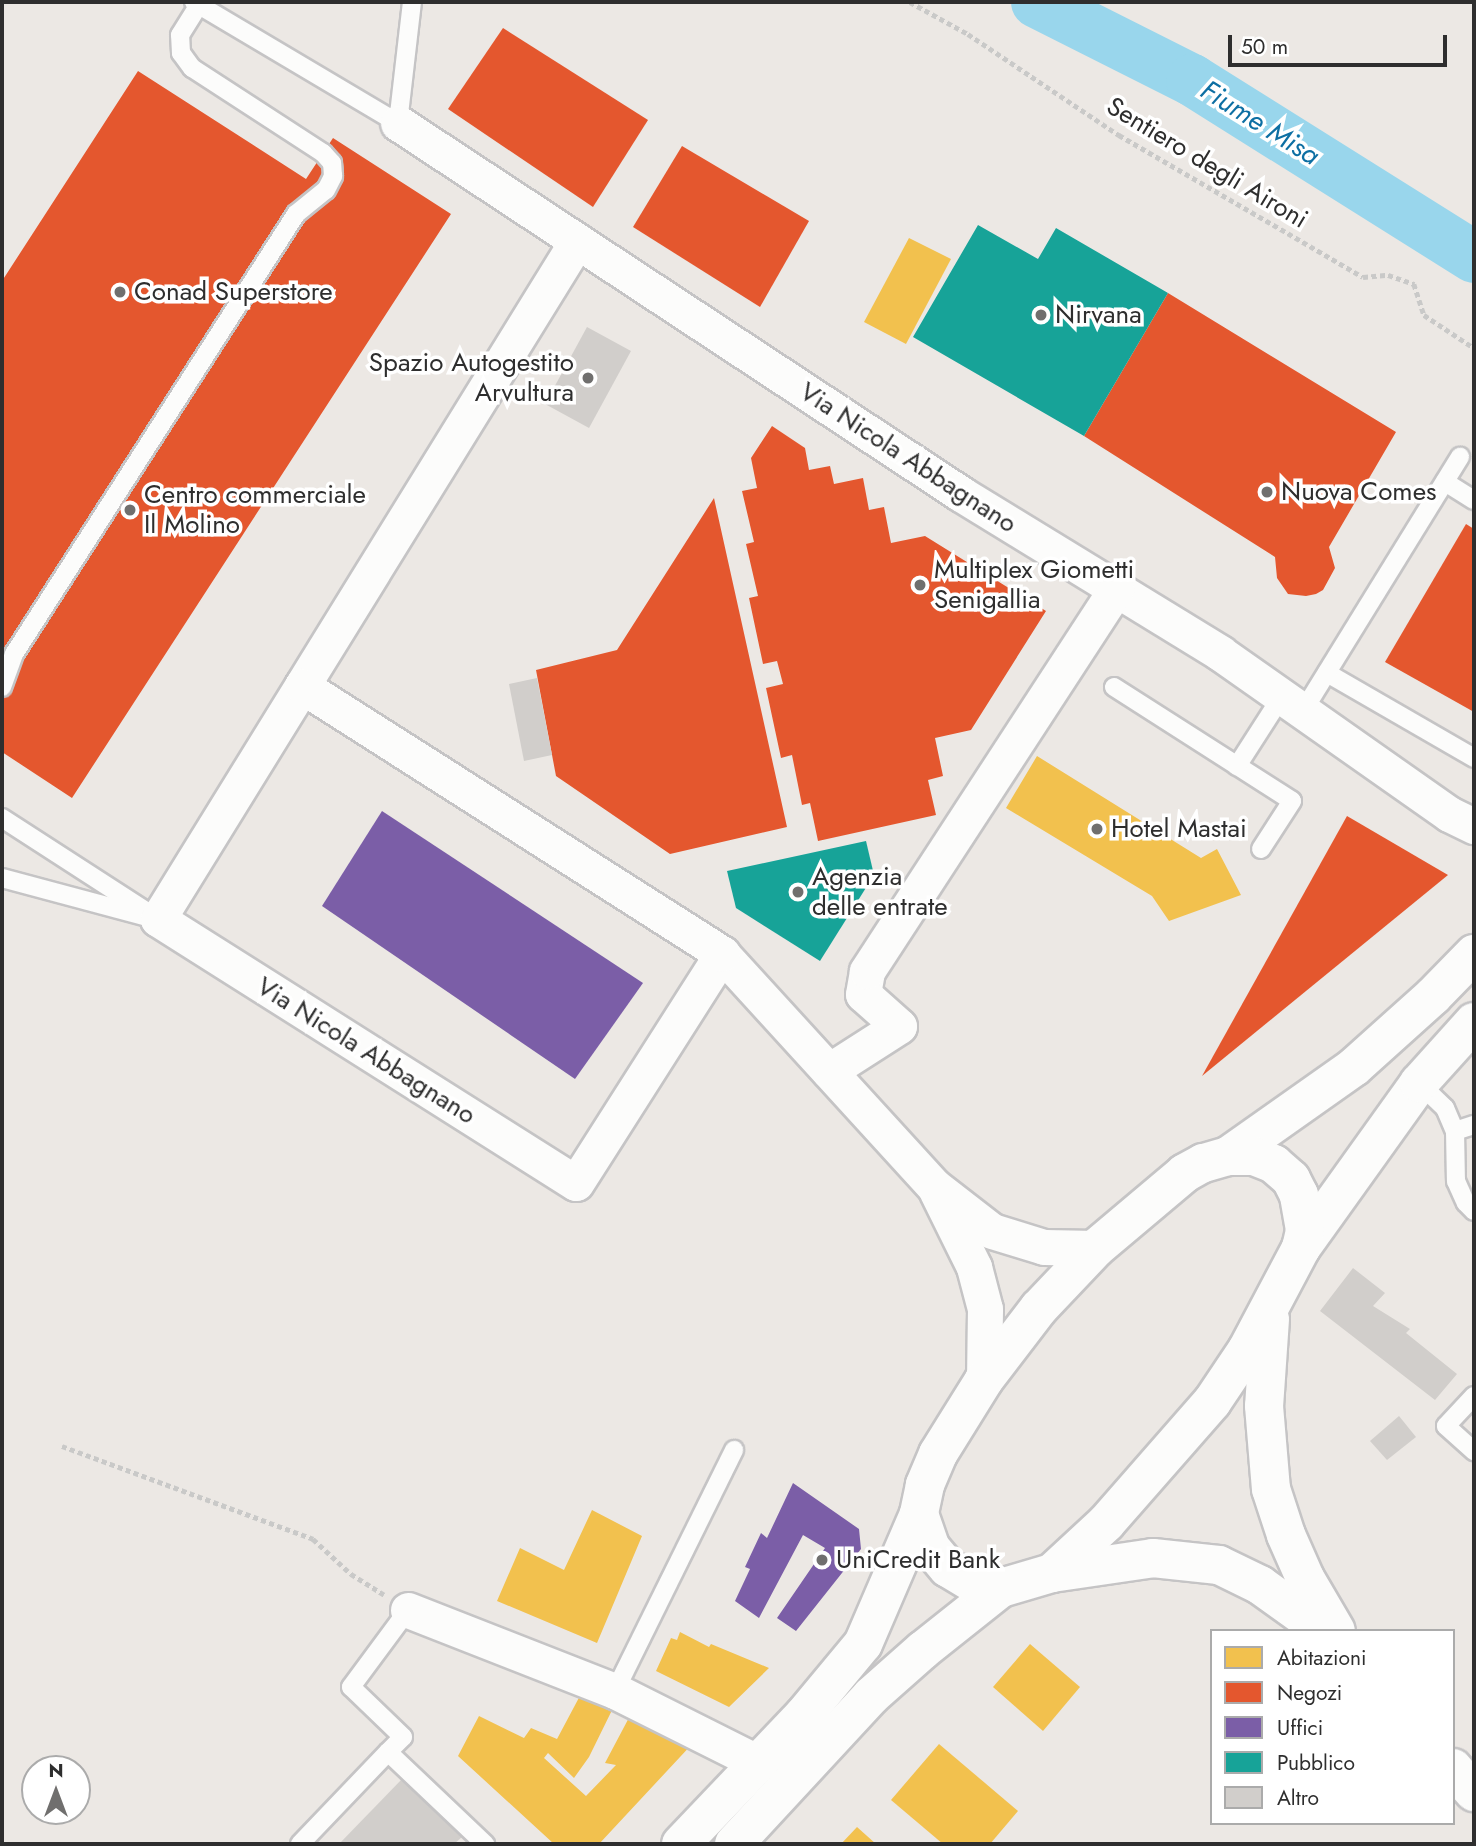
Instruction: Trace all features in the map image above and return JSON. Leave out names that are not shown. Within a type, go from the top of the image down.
[{"type":"main road","points":[[1228,1156],[1354,1067],[1433,996],[1474,954]]},
{"type":"main road","points":[[1052,1573],[1106,1524],[1212,1402],[1271,1308],[1301,1248],[1419,1083],[1474,1022]]},
{"type":"main road","points":[[681,1844],[759,1763],[863,1644],[919,1514],[925,1485],[938,1454],[984,1380],[1039,1308],[1096,1248],[1185,1173],[1203,1163],[1228,1156],[1254,1156],[1274,1164],[1291,1179],[1303,1213],[1301,1248]]},
{"type":"main road","points":[[1271,1308],[1264,1406],[1272,1489],[1296,1556],[1335,1629]]},
{"type":"main road","points":[[919,1514],[931,1548],[948,1568],[973,1583],[1001,1588]]},
{"type":"main road","points":[[734,1844],[870,1696],[1001,1588],[1052,1573],[1153,1558],[1219,1565],[1260,1585],[1321,1629]]},
{"type":"main road","points":[[1455,1770],[1474,1792]]},
{"type":"street","name":"Via Nicola Abbagnano","points":[[398,123],[961,494],[1220,653],[1462,820],[1474,845]]},
{"type":"street","points":[[158,919],[577,242]]},
{"type":"street","points":[[829,1071],[899,1026],[863,995],[867,971],[1116,589]]},
{"type":"street","points":[[302,686],[722,954],[934,1185],[992,1231],[1044,1247],[1096,1248]]},
{"type":"street","name":"Via Nicola Abbagnano","points":[[158,919],[576,1183],[722,954]]},
{"type":"street","points":[[934,1185],[974,1268],[985,1309],[984,1380]]},
{"type":"street","points":[[408,1610],[615,1691],[759,1763]]},
{"type":"lane","points":[[2,687],[14,654],[296,214],[326,190],[333,176],[332,163],[323,153],[192,68],[181,53],[180,35],[196,3],[398,123],[412,2]]},
{"type":"lane","points":[[1237,766],[1293,704],[1327,673],[1460,457]]},
{"type":"lane","points":[[1445,482],[1474,500]]},
{"type":"lane","points":[[1327,673],[1474,758]]},
{"type":"lane","points":[[1114,687],[1292,801],[1261,849]]},
{"type":"lane","points":[[2,818],[158,919]]},
{"type":"lane","points":[[2,878],[158,919]]},
{"type":"lane","points":[[1419,1083],[1445,1108],[1455,1131],[1456,1181],[1466,1203],[1474,1211]]},
{"type":"lane","points":[[1455,1131],[1474,1125]]},
{"type":"lane","points":[[1474,1396],[1446,1426],[1474,1451]]},
{"type":"lane","points":[[615,1691],[734,1450]]},
{"type":"lane","points":[[300,1844],[403,1737],[351,1687],[408,1610]]},
{"type":"lane","points":[[388,1752],[485,1844]]},
{"type":"path","name":"Sentiero degli Aironi","points":[[910,2],[968,34],[1119,135],[1363,277],[1388,275],[1414,284],[1424,315],[1474,348]]},
{"type":"path","points":[[62,1446],[313,1538],[351,1574],[408,1610]]},
{"type":"building: Abitazioni","points":[[909,238],[951,259],[906,344],[864,322]]},
{"type":"building: Abitazioni","name":"Hotel Mastai","points":[[1037,756],[1201,858],[1217,849],[1241,895],[1169,921],[1152,896],[1006,808]]},
{"type":"building: Abitazioni","points":[[592,1510],[642,1536],[597,1643],[497,1601],[520,1548],[564,1570]]},
{"type":"building: Abitazioni","points":[[680,1632],[709,1647],[711,1644],[769,1668],[729,1707],[656,1671],[671,1638],[677,1640]]},
{"type":"building: Abitazioni","points":[[1030,1644],[1080,1687],[1043,1731],[993,1687]]},
{"type":"building: Abitazioni","points":[[582,1692],[616,1702],[589,1757],[574,1778],[548,1753],[544,1758],[586,1796],[616,1765],[605,1763],[632,1712],[694,1742],[599,1844],[554,1844],[458,1756],[479,1716],[524,1738],[531,1728],[557,1739]]},
{"type":"building: Abitazioni","points":[[939,1744],[1018,1811],[990,1844],[943,1844],[891,1800]]},
{"type":"building: Abitazioni","points":[[857,1827],[876,1844],[841,1844]]},
{"type":"building: Negozi","points":[[503,28],[648,120],[593,207],[448,109]]},
{"type":"building: Negozi","name":"Centro commerciale Il Molino","points":[[138,71],[306,179],[333,138],[451,214],[72,798],[2,752],[2,281]]},
{"type":"building: Negozi","points":[[682,146],[809,221],[760,307],[633,227]]},
{"type":"building: Negozi","name":"Nuova Comes","points":[[1168,293],[1396,432],[1329,547],[1335,568],[1323,590],[1316,594],[1288,594],[1277,578],[1275,557],[1084,436]]},
{"type":"building: Negozi","points":[[772,426],[805,448],[809,470],[830,466],[834,484],[863,478],[869,510],[884,507],[891,543],[925,536],[1046,611],[971,730],[935,738],[943,776],[928,780],[936,815],[818,841],[810,803],[802,805],[792,755],[781,758],[766,688],[783,684],[777,661],[763,664],[749,598],[758,596],[746,544],[754,542],[742,491],[757,488],[751,458]]},
{"type":"building: Negozi","points":[[714,498],[787,827],[670,854],[556,776],[536,670],[617,650]]},
{"type":"building: Negozi","points":[[1466,524],[1474,529],[1474,712],[1385,662]]},
{"type":"building: Negozi","points":[[1347,816],[1448,875],[1202,1076]]},
{"type":"building: Uffici","points":[[382,811],[643,983],[575,1079],[322,906]]},
{"type":"building: Uffici","points":[[793,1483],[859,1529],[861,1549],[796,1631],[777,1618],[825,1548],[803,1535],[759,1618],[735,1601],[750,1569],[745,1567],[761,1533],[767,1538]]},
{"type":"building: Pubblico","name":"Nirvana","points":[[978,225],[1038,259],[1056,228],[1168,293],[1084,436],[913,337]]},
{"type":"building: Pubblico","name":"Agenzia delle entrate","points":[[866,841],[874,875],[820,961],[736,908],[727,871]]},
{"type":"building: Altro","name":"Spazio Autogestito Arvultura","points":[[587,327],[631,351],[589,428],[545,404]]},
{"type":"building: Altro","points":[[537,678],[552,755],[524,761],[509,684]]},
{"type":"building: Altro","points":[[1353,1268],[1385,1293],[1373,1306],[1410,1329],[1406,1333],[1457,1374],[1435,1400],[1320,1311]]},
{"type":"building: Altro","points":[[1399,1416],[1416,1437],[1387,1460],[1370,1441]]},
{"type":"building: Altro","points":[[403,1778],[462,1837],[454,1844],[339,1844]]},
{"type":"waterway","name":"Fiume Misa","points":[[1037,2],[1192,80],[1474,257]]},
{"type":"place","name":"Conad Superstore","points":[[120,292]]},
{"type":"place","name":"Nirvana","points":[[1041,315]]},
{"type":"place","name":"Spazio Autogestito Arvultura","points":[[588,378]]},
{"type":"place","name":"Nuova Comes","points":[[1267,492]]},
{"type":"place","name":"Centro commerciale Il Molino","points":[[130,510]]},
{"type":"place","name":"Multiplex Giometti Senigallia","points":[[920,585]]},
{"type":"place","name":"Hotel Mastai","points":[[1097,829]]},
{"type":"place","name":"Agenzia delle entrate","points":[[798,892]]},
{"type":"place","name":"UniCredit Bank","points":[[822,1560]]}]
